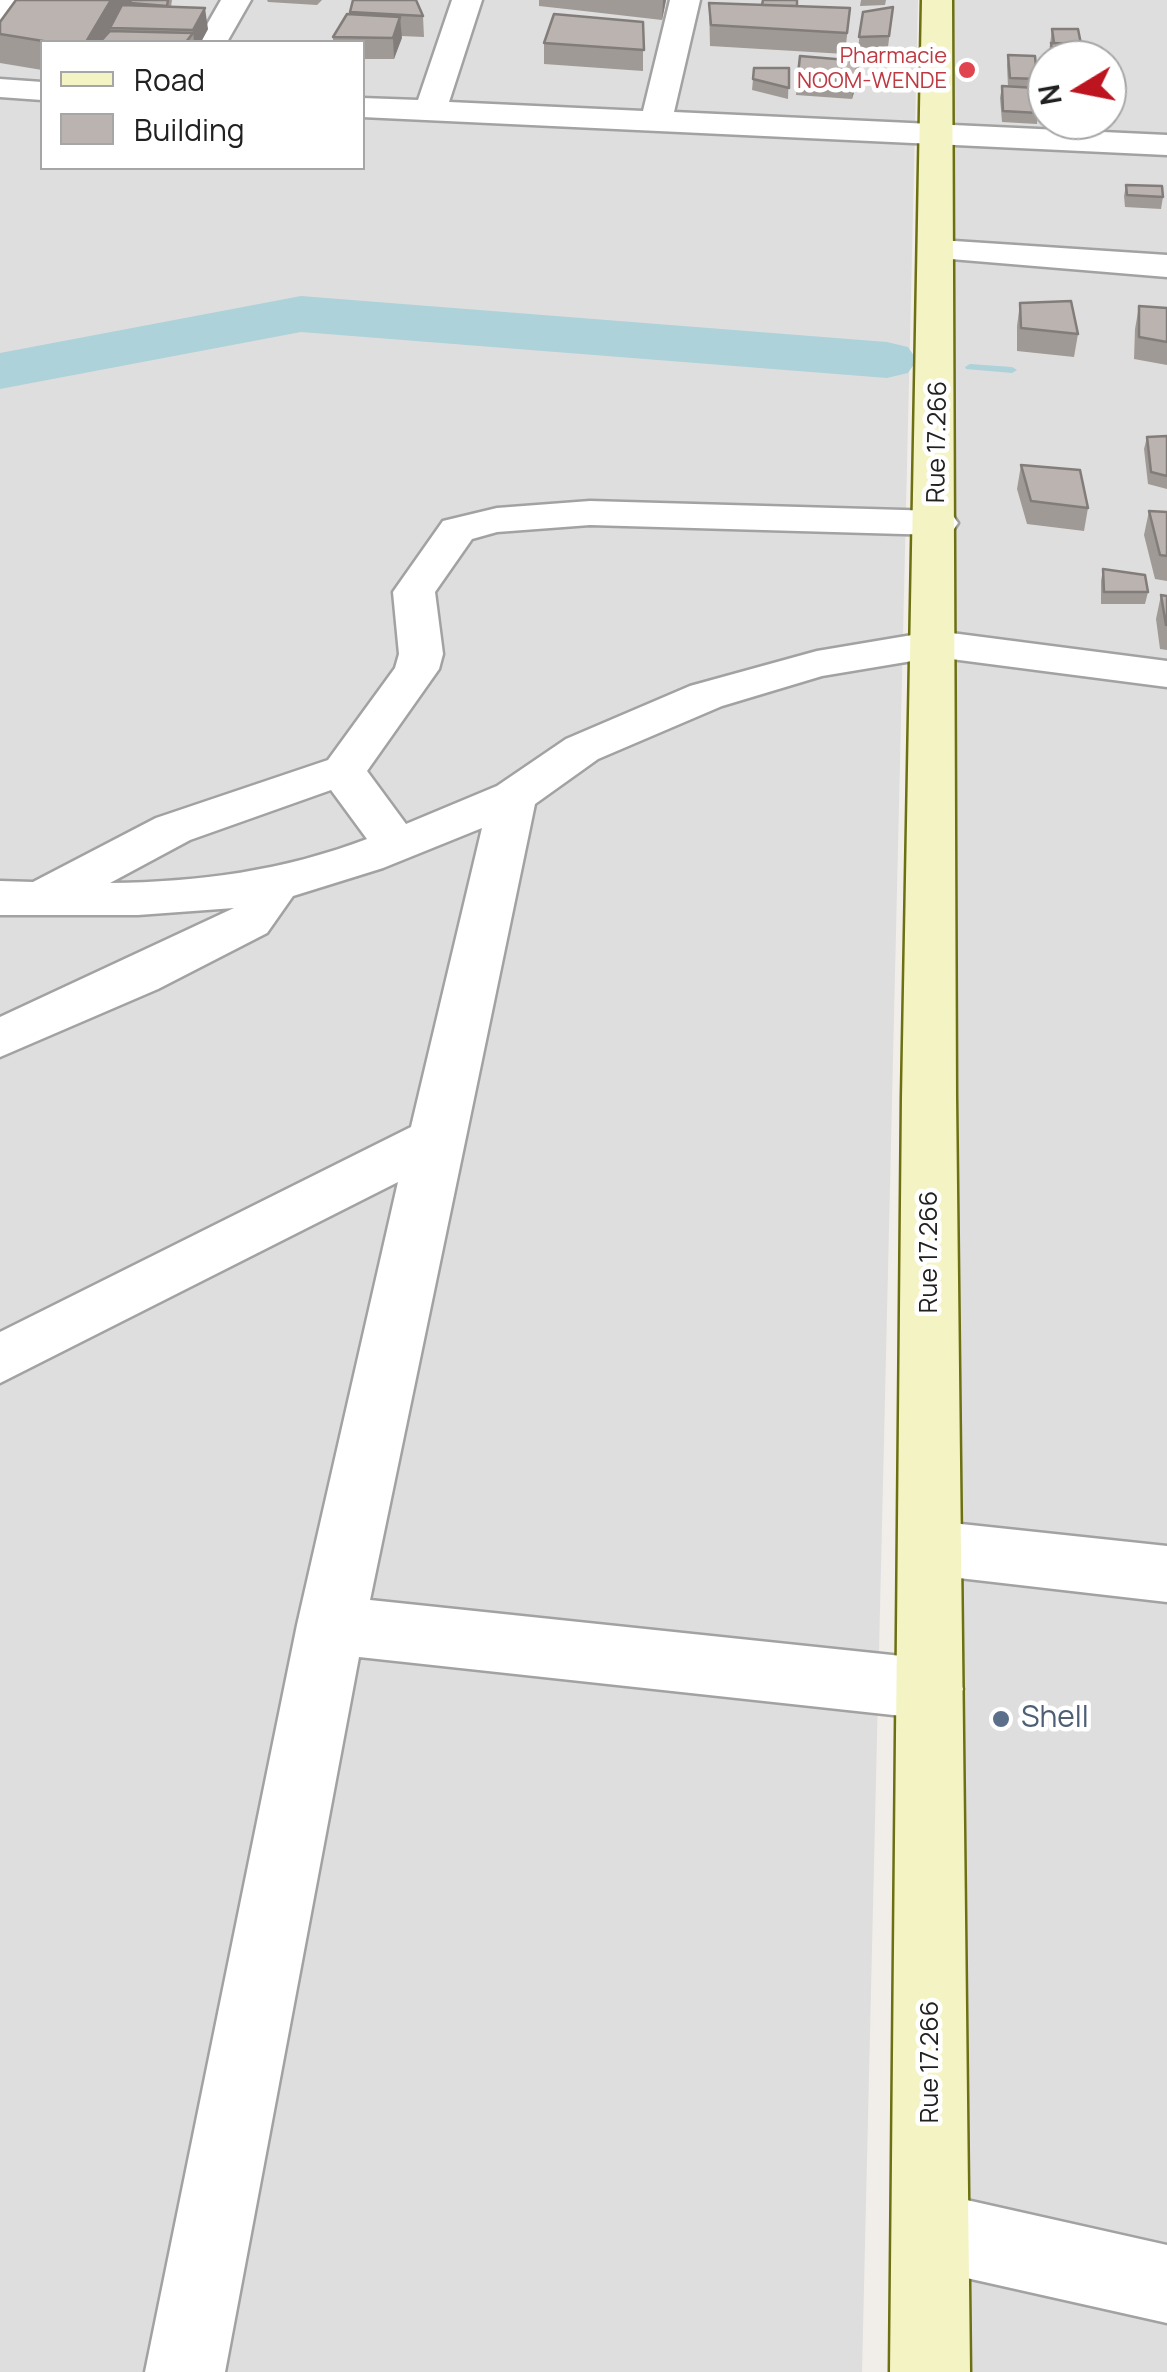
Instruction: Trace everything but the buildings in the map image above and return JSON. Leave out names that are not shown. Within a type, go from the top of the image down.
[{"type":"main road","name":"Rue 17.266","points":[[930,2372],[933,1548],[929,1096],[938,523],[938,0]]},
{"type":"street","points":[[0,16],[12,0]]},
{"type":"street","points":[[213,40],[236,0]]},
{"type":"street","points":[[430,110],[468,0]]},
{"type":"street","points":[[657,118],[685,0]]},
{"type":"street","points":[[0,88],[40,91]]},
{"type":"street","points":[[365,107],[1167,145]]},
{"type":"street","points":[[939,250],[1167,266]]},
{"type":"street","points":[[21,898],[173,830],[344,770],[417,669],[422,654],[414,592],[419,579],[448,538],[470,524],[590,513],[938,523]]},
{"type":"street","points":[[21,898],[181,898],[274,885],[350,864],[513,797],[582,749],[706,696],[816,664],[936,644],[1167,674]]},
{"type":"street","points":[[344,770],[357,794],[397,845]]},
{"type":"street","points":[[184,2372],[329,1625],[433,1140],[513,797]]},
{"type":"street","points":[[0,1038],[140,976],[250,921],[264,907],[274,885]]},
{"type":"street","points":[[0,1359],[433,1140]]},
{"type":"street","points":[[933,1548],[1167,1574]]},
{"type":"street","points":[[329,1625],[930,1688]]},
{"type":"street","points":[[931,2231],[1167,2284]]},
{"type":"shaded area","points":[[0,0],[918,0],[862,2372],[0,2372]]},
{"type":"shaded area","points":[[954,0],[1167,0],[1167,2372],[895,2372],[911,683],[953,113]]},
{"type":"waterway","points":[[0,371],[301,314],[887,360]]},
{"type":"waterway","points":[[970,367],[1012,370]]},
{"type":"place","name":"Pharmacie NOOM-WENDE","points":[[967,70]]},
{"type":"place","name":"Shell","points":[[1001,1719]]}]
